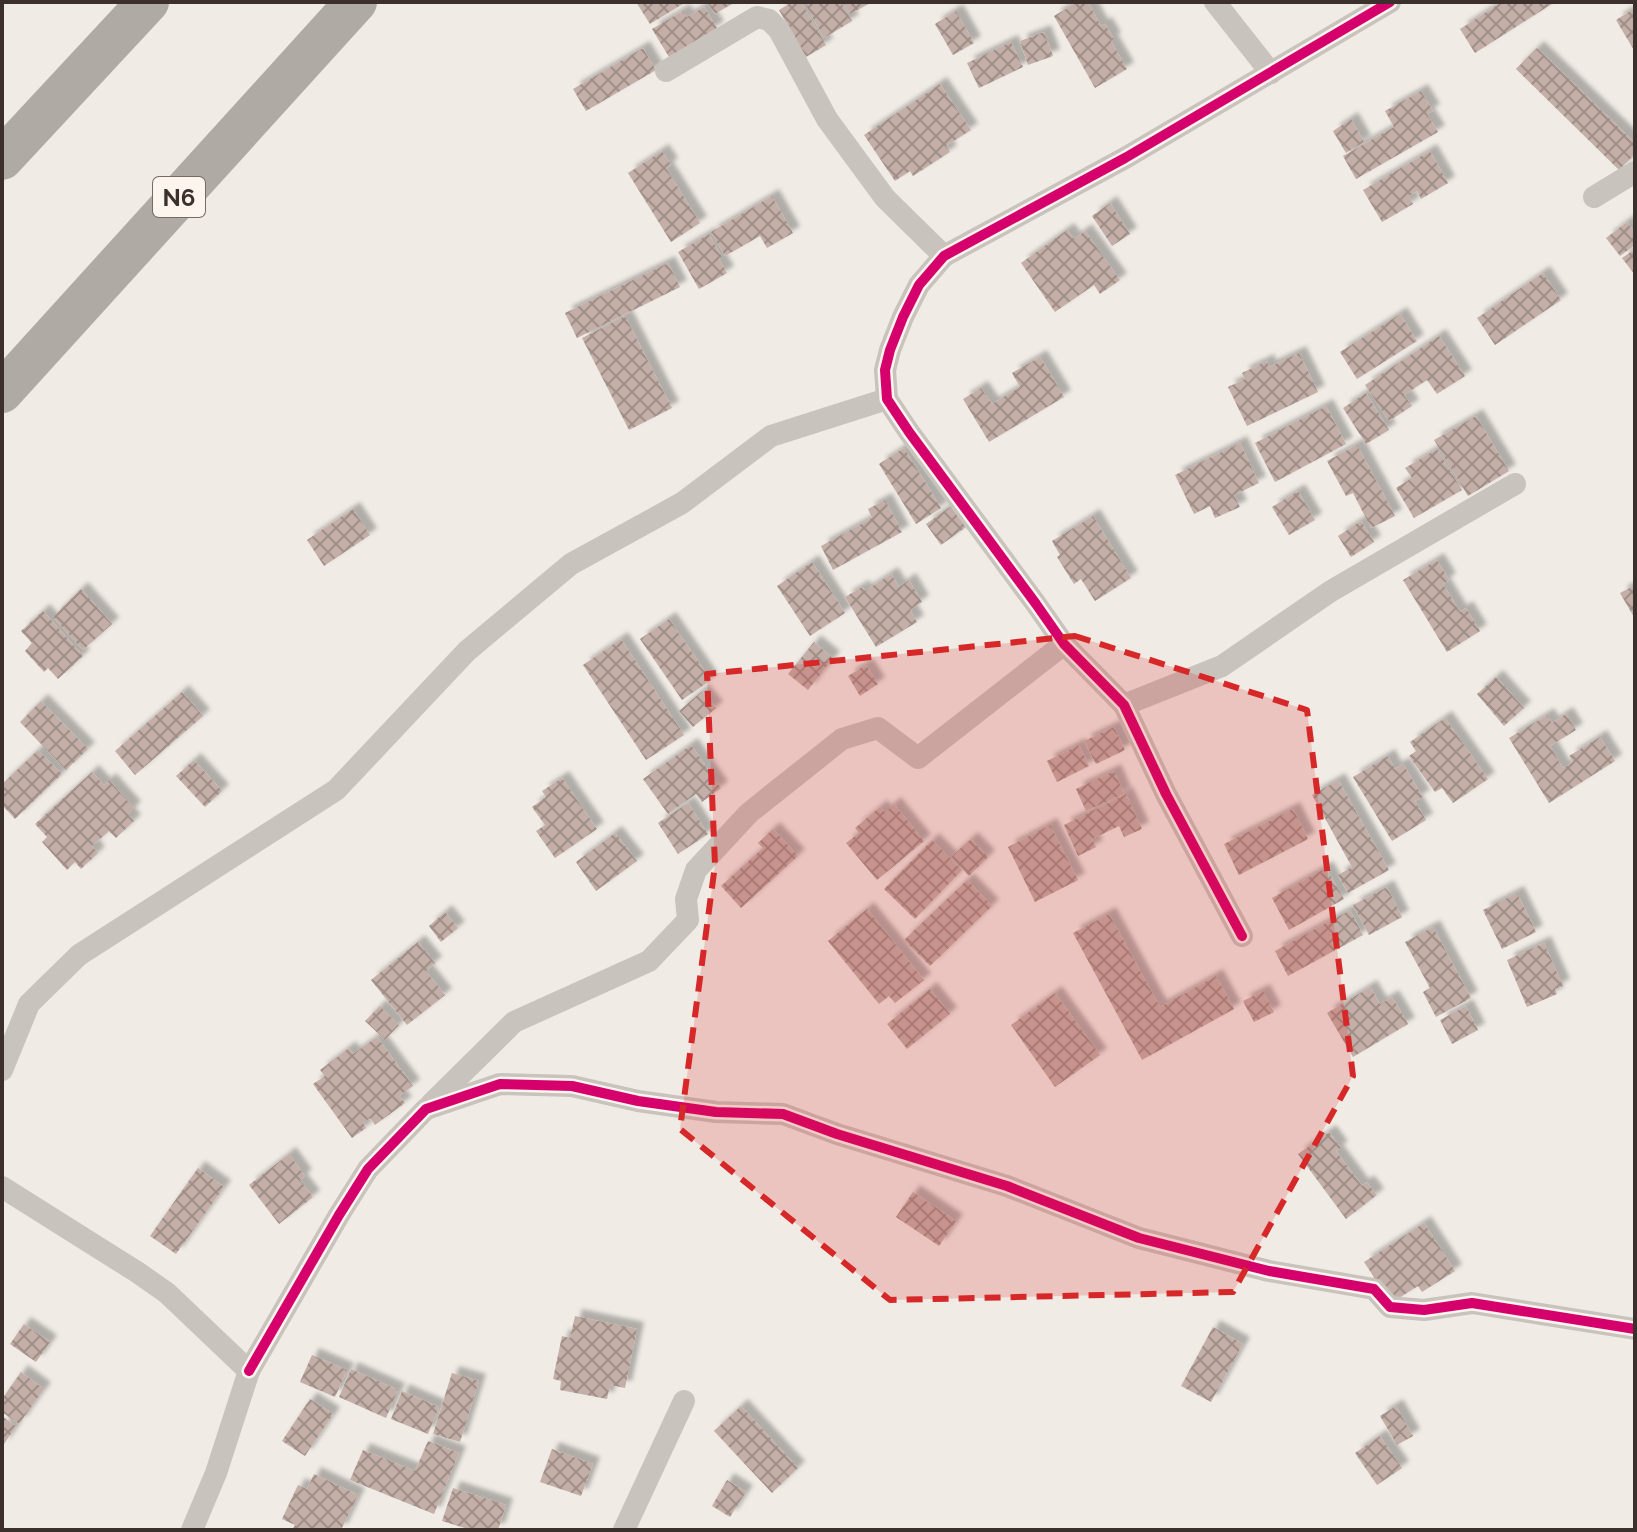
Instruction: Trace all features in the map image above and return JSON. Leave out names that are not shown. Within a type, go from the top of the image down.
[{"type":"highway","points":[[2,159],[148,2]]},
{"type":"highway","name":"N6","points":[[2,392],[356,2]]},
{"type":"street","points":[[1215,2],[1271,73]]},
{"type":"street","points":[[1242,936],[1166,794],[1124,705],[1064,644],[887,399],[885,370],[903,317],[919,285],[944,256],[1125,158],[1390,2]]},
{"type":"street","points":[[666,71],[757,17],[769,20],[779,30],[827,119],[885,198],[944,256]]},
{"type":"street","points":[[1594,197],[1635,172]]},
{"type":"street","points":[[2,1070],[29,1004],[79,955],[336,790],[467,651],[571,564],[682,503],[771,436],[887,399]]},
{"type":"street","points":[[1124,705],[1222,666],[1331,591],[1515,484]]},
{"type":"street","points":[[192,1530],[216,1473],[249,1371],[368,1169],[426,1109],[514,1022],[649,961],[688,920],[686,899],[696,870],[749,813],[842,739],[878,728],[918,758],[1064,644]]},
{"type":"street","points":[[426,1109],[500,1084],[572,1086],[638,1101],[716,1112],[783,1114],[837,1134],[1007,1186],[1139,1238],[1269,1271],[1374,1289],[1390,1307],[1424,1310],[1472,1303],[1635,1329]]},
{"type":"street","points":[[2,1187],[167,1293],[249,1371]]},
{"type":"street","points":[[624,1530],[684,1401]]},
{"type":"highlighted area","points":[[1075,636],[1307,710],[1353,1076],[1233,1292],[890,1300],[680,1129],[715,865],[707,674]]},
{"type":"building","points":[[636,2],[686,2],[650,24]]},
{"type":"building","points":[[707,2],[735,2],[715,14]]},
{"type":"building","points":[[792,2],[801,2],[826,45],[806,57],[779,10]]},
{"type":"building","points":[[804,2],[841,2],[852,21],[824,38]]},
{"type":"building","points":[[843,2],[872,2],[850,14]]},
{"type":"building","points":[[1077,2],[1088,2],[1101,26],[1105,24],[1127,69],[1095,88],[1054,16]]},
{"type":"building","points":[[1502,2],[1555,2],[1475,53],[1460,29]]},
{"type":"building","points":[[704,7],[717,28],[669,57],[652,29],[683,11],[687,17]]},
{"type":"building","points":[[1635,8],[1635,52],[1616,20]]},
{"type":"building","points":[[956,11],[974,43],[953,55],[935,24]]},
{"type":"building","points":[[1044,32],[1053,56],[1028,65],[1020,41]]},
{"type":"building","points":[[1011,42],[1023,67],[979,88],[967,63]]},
{"type":"building","points":[[643,48],[656,70],[586,111],[573,89]]},
{"type":"building","points":[[1537,48],[1635,143],[1635,154],[1619,170],[1516,69]]},
{"type":"building","points":[[940,84],[971,130],[946,146],[950,152],[913,176],[910,171],[895,181],[864,135]]},
{"type":"building","points":[[1421,91],[1433,111],[1427,114],[1438,132],[1356,179],[1343,156],[1394,127],[1385,111]]},
{"type":"building","points":[[1351,119],[1364,142],[1346,153],[1333,131]]},
{"type":"building","points":[[662,151],[671,165],[666,168],[700,223],[671,242],[628,173]]},
{"type":"building","points":[[1430,151],[1448,183],[1421,199],[1417,191],[1409,196],[1413,204],[1382,222],[1363,190]]},
{"type":"building","points":[[772,196],[793,233],[767,248],[760,236],[725,256],[711,232]]},
{"type":"building","points":[[1110,203],[1130,234],[1112,246],[1092,216]]},
{"type":"building","points":[[1627,222],[1635,233],[1635,245],[1620,256],[1606,238]]},
{"type":"building","points":[[1067,230],[1074,239],[1085,231],[1120,280],[1100,294],[1094,285],[1055,312],[1021,263]]},
{"type":"building","points":[[709,234],[727,273],[699,289],[678,252]]},
{"type":"building","points":[[1635,249],[1635,275],[1622,258]]},
{"type":"building","points":[[668,263],[680,287],[577,338],[565,313]]},
{"type":"building","points":[[1543,273],[1561,300],[1495,345],[1477,318]]},
{"type":"building","points":[[1400,314],[1417,341],[1357,379],[1340,352]]},
{"type":"building","points":[[625,316],[672,408],[629,430],[582,338]]},
{"type":"building","points":[[1439,336],[1465,376],[1437,394],[1427,380],[1404,395],[1412,406],[1389,421],[1365,385]]},
{"type":"building","points":[[1299,353],[1318,392],[1247,426],[1228,387],[1245,379],[1242,373],[1267,361],[1269,367]]},
{"type":"building","points":[[1040,357],[1064,397],[989,442],[963,399],[981,388],[992,404],[1020,387],[1012,373]]},
{"type":"building","points":[[1366,393],[1389,430],[1366,444],[1343,408]]},
{"type":"building","points":[[1326,406],[1346,444],[1275,482],[1255,443]]},
{"type":"building","points":[[1476,416],[1509,471],[1468,496],[1434,440]]},
{"type":"building","points":[[1240,443],[1259,483],[1234,495],[1240,507],[1215,518],[1210,506],[1194,514],[1175,475]]},
{"type":"building","points":[[1357,445],[1395,516],[1371,528],[1353,493],[1346,496],[1327,461]]},
{"type":"building","points":[[904,448],[941,508],[916,524],[879,464]]},
{"type":"building","points":[[1437,449],[1462,490],[1414,518],[1396,488],[1412,478],[1405,468]]},
{"type":"building","points":[[1298,491],[1315,520],[1289,535],[1272,507]]},
{"type":"building","points":[[885,500],[902,532],[833,570],[821,546],[872,518],[868,509]]},
{"type":"building","points":[[951,506],[966,527],[941,545],[926,524]]},
{"type":"building","points":[[353,509],[370,535],[324,566],[307,540]]},
{"type":"building","points":[[1093,516],[1131,578],[1095,601],[1081,579],[1074,584],[1057,557],[1060,555],[1052,541]]},
{"type":"building","points":[[1361,521],[1374,542],[1351,557],[1338,536]]},
{"type":"building","points":[[1437,560],[1449,580],[1443,584],[1460,612],[1466,608],[1480,631],[1447,652],[1403,580]]},
{"type":"building","points":[[812,562],[845,613],[810,636],[777,586]]},
{"type":"building","points":[[891,574],[899,587],[909,580],[922,602],[910,610],[917,622],[876,647],[845,597],[862,587],[865,591]]},
{"type":"building","points":[[1635,585],[1635,619],[1620,593]]},
{"type":"building","points":[[81,589],[112,624],[83,650],[53,617]]},
{"type":"building","points":[[43,611],[83,656],[58,679],[48,668],[44,672],[25,651],[32,643],[21,631]]},
{"type":"building","points":[[669,619],[711,680],[682,700],[640,639]]},
{"type":"building","points":[[621,639],[684,735],[646,760],[583,665]]},
{"type":"building","points":[[814,642],[833,658],[808,690],[788,674]]},
{"type":"building","points":[[866,665],[878,684],[860,696],[848,676]]},
{"type":"building","points":[[1496,677],[1524,708],[1504,726],[1477,694]]},
{"type":"building","points":[[702,691],[716,708],[693,727],[679,711]]},
{"type":"building","points":[[182,692],[203,716],[135,775],[115,751]]},
{"type":"building","points":[[41,701],[88,749],[66,770],[20,722]]},
{"type":"building","points":[[1566,714],[1576,730],[1550,746],[1563,768],[1573,762],[1569,756],[1600,737],[1615,761],[1549,803],[1509,738],[1547,715],[1552,723]]},
{"type":"building","points":[[1445,718],[1488,779],[1453,803],[1442,788],[1435,792],[1409,756],[1416,751],[1410,742]]},
{"type":"building","points":[[1114,727],[1125,750],[1096,764],[1084,741]]},
{"type":"building","points":[[691,745],[721,788],[702,802],[696,794],[668,814],[643,779]]},
{"type":"building","points":[[1079,745],[1089,766],[1057,782],[1047,761]]},
{"type":"building","points":[[38,750],[62,774],[15,819],[2,805],[2,784]]},
{"type":"building","points":[[1388,756],[1395,769],[1403,764],[1423,797],[1415,801],[1426,820],[1392,841],[1353,777]]},
{"type":"building","points":[[194,760],[222,791],[205,807],[176,776]]},
{"type":"building","points":[[1114,771],[1124,794],[1086,811],[1076,789]]},
{"type":"building","points":[[92,772],[104,785],[109,780],[134,808],[128,814],[134,821],[116,838],[109,831],[92,846],[98,853],[81,869],[75,862],[67,870],[42,842],[47,837],[35,824]]},
{"type":"building","points":[[562,778],[597,829],[555,858],[536,831],[545,825],[532,807],[546,797],[542,791]]},
{"type":"building","points":[[1338,780],[1389,870],[1348,893],[1338,875],[1352,867],[1312,795]]},
{"type":"building","points":[[1126,794],[1142,829],[1124,837],[1119,826],[1092,839],[1096,847],[1078,856],[1064,825]]},
{"type":"building","points":[[688,803],[708,834],[678,854],[658,823]]},
{"type":"building","points":[[894,804],[924,841],[877,880],[846,843],[859,833],[855,828],[880,807],[885,812]]},
{"type":"building","points":[[1293,809],[1308,839],[1239,875],[1224,844]]},
{"type":"building","points":[[1050,825],[1078,880],[1035,902],[1008,847]]},
{"type":"building","points":[[773,829],[798,856],[741,908],[721,886],[763,848],[758,843]]},
{"type":"building","points":[[615,833],[637,861],[596,891],[576,862]]},
{"type":"building","points":[[971,839],[988,857],[969,876],[951,857]]},
{"type":"building","points":[[932,840],[962,870],[915,919],[884,889]]},
{"type":"building","points":[[1326,868],[1344,899],[1289,930],[1272,898]]},
{"type":"building","points":[[967,880],[992,906],[930,966],[904,940]]},
{"type":"building","points":[[1387,887],[1402,917],[1369,935],[1353,905]]},
{"type":"building","points":[[1517,893],[1536,932],[1502,949],[1483,910]]},
{"type":"building","points":[[867,909],[924,980],[895,1003],[889,996],[879,1004],[828,941]]},
{"type":"building","points":[[1350,910],[1363,935],[1288,976],[1275,951]]},
{"type":"building","points":[[445,912],[458,928],[441,942],[429,926]]},
{"type":"building","points":[[1109,914],[1160,1007],[1216,976],[1234,1009],[1142,1060],[1073,933]]},
{"type":"building","points":[[1433,927],[1471,998],[1436,1017],[1423,992],[1430,988],[1405,942]]},
{"type":"building","points":[[418,942],[435,963],[426,971],[445,995],[407,1025],[371,980]]},
{"type":"building","points":[[1544,943],[1563,986],[1555,989],[1557,994],[1527,1007],[1507,960]]},
{"type":"building","points":[[1370,987],[1380,1004],[1392,997],[1408,1024],[1353,1057],[1327,1013]]},
{"type":"building","points":[[930,989],[950,1014],[907,1049],[887,1024]]},
{"type":"building","points":[[1263,991],[1274,1012],[1254,1022],[1243,1001]]},
{"type":"building","points":[[1055,993],[1100,1055],[1055,1087],[1011,1025]]},
{"type":"building","points":[[380,1006],[399,1025],[385,1040],[365,1021]]},
{"type":"building","points":[[1466,1006],[1478,1030],[1452,1044],[1440,1020]]},
{"type":"building","points":[[377,1037],[413,1086],[399,1096],[405,1103],[375,1125],[370,1118],[363,1123],[366,1128],[352,1138],[313,1084],[325,1076],[320,1070],[349,1048],[353,1054]]},
{"type":"building","points":[[1329,1132],[1341,1148],[1336,1151],[1362,1186],[1367,1182],[1377,1195],[1346,1219],[1298,1154]]},
{"type":"building","points":[[289,1154],[305,1176],[300,1180],[313,1197],[279,1224],[249,1185]]},
{"type":"building","points":[[198,1168],[224,1187],[176,1254],[150,1236]]},
{"type":"building","points":[[913,1192],[956,1221],[939,1246],[896,1217]]},
{"type":"building","points":[[1424,1223],[1455,1271],[1422,1292],[1418,1286],[1391,1303],[1364,1262]]},
{"type":"building","points":[[575,1316],[637,1329],[625,1388],[610,1385],[607,1399],[560,1390],[561,1381],[553,1379],[562,1336],[570,1338]]},
{"type":"building","points":[[24,1324],[50,1342],[36,1362],[10,1344]]},
{"type":"building","points":[[1213,1327],[1243,1344],[1211,1402],[1181,1386]]},
{"type":"building","points":[[312,1355],[347,1370],[335,1397],[300,1382]]},
{"type":"building","points":[[351,1369],[398,1390],[386,1418],[339,1397]]},
{"type":"building","points":[[21,1372],[44,1389],[19,1424],[2,1412],[2,1399]]},
{"type":"building","points":[[452,1373],[479,1381],[460,1442],[433,1434]]},
{"type":"building","points":[[402,1391],[439,1407],[428,1434],[391,1419]]},
{"type":"building","points":[[310,1399],[333,1414],[305,1456],[282,1441]]},
{"type":"building","points":[[741,1406],[798,1468],[772,1493],[714,1431]]},
{"type":"building","points":[[1396,1406],[1413,1436],[1397,1445],[1380,1416]]},
{"type":"building","points":[[2,1416],[16,1426],[2,1447]]},
{"type":"building","points":[[1380,1436],[1402,1468],[1377,1485],[1355,1453]]},
{"type":"building","points":[[428,1441],[459,1453],[434,1514],[350,1480],[363,1450],[415,1471]]},
{"type":"building","points":[[552,1449],[593,1464],[581,1496],[540,1482]]},
{"type":"building","points":[[314,1474],[358,1495],[341,1530],[292,1530],[295,1525],[282,1519],[298,1485],[307,1489]]},
{"type":"building","points":[[727,1480],[746,1492],[730,1517],[712,1506]]},
{"type":"building","points":[[453,1488],[506,1505],[498,1530],[471,1530],[442,1521]]},
{"type":"cycle path","points":[[1242,936],[1166,794],[1124,705],[1064,644],[909,432],[887,399],[885,370],[903,317],[919,285],[944,256],[1125,158],[1390,2]]},
{"type":"cycle path","points":[[249,1371],[368,1169],[426,1109],[500,1084],[572,1086],[638,1101],[716,1112],[783,1114],[837,1134],[1007,1186],[1139,1238],[1269,1271],[1374,1289],[1390,1307],[1424,1310],[1472,1303],[1635,1329]]}]
